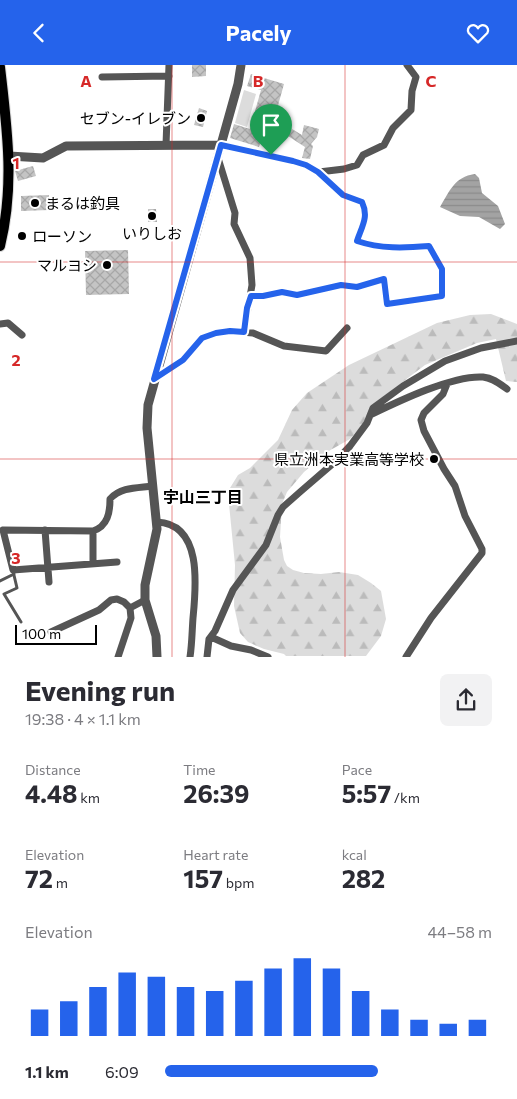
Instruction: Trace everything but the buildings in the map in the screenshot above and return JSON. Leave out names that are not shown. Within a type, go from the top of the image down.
[{"type":"main road","points":[[0,67],[9,156],[9,194],[0,246]]},
{"type":"street","points":[[166,145],[169,65]]},
{"type":"street","points":[[157,657],[156,636],[145,600],[145,585],[156,541],[157,523],[147,428],[148,405],[218,158],[238,84],[240,65]]},
{"type":"street","points":[[318,172],[344,169],[356,165],[363,155],[384,145],[393,128],[411,110],[412,91],[416,77],[407,65]]},
{"type":"street","points":[[102,77],[169,76]]},
{"type":"street","points":[[9,156],[43,158],[66,146],[221,145],[293,161],[318,172],[343,195],[362,202],[366,218],[357,241],[395,249],[429,246],[442,269],[442,296],[387,304],[384,279],[357,287],[341,285],[297,295],[282,292],[263,296],[251,296]]},
{"type":"street","points":[[218,158],[235,213],[234,224],[250,258],[252,273],[251,296],[247,308],[244,332]]},
{"type":"street","points":[[0,324],[8,323],[22,335]]},
{"type":"street","points":[[154,379],[183,360],[202,338],[216,333],[230,331],[253,333],[284,346],[326,351],[347,329]]},
{"type":"street","points":[[207,657],[209,639],[233,590],[266,545],[278,515],[284,507],[337,460],[350,445],[372,414],[374,408],[402,385],[445,361],[481,348],[517,341]]},
{"type":"street","points":[[372,414],[408,397],[453,381],[484,377],[498,382],[507,389]]},
{"type":"street","points":[[406,657],[431,618],[482,553],[482,549],[462,508],[455,486],[424,431],[421,420],[424,413],[443,394],[447,384]]},
{"type":"street","points":[[117,562],[48,567],[13,572],[2,530],[94,531],[99,529],[107,519],[110,510],[110,499],[115,494],[123,490],[152,486]]},
{"type":"street","points":[[157,523],[169,524],[182,534],[192,553],[196,588],[190,657]]},
{"type":"street","points":[[45,531],[50,582]]},
{"type":"street","points":[[93,563],[94,531]]},
{"type":"street","points":[[0,553],[8,548]]},
{"type":"street","points":[[51,632],[99,610],[111,600],[117,599],[124,602],[130,608],[131,617],[118,657]]},
{"type":"street","points":[[130,608],[145,600]]},
{"type":"street","points":[[211,637],[231,646],[251,650],[268,657]]},
{"type":"lane","points":[[0,581],[13,572],[17,588],[4,594],[21,622]]},
{"type":"green space","points":[[244,90],[256,94],[247,127],[235,123]]},
{"type":"green space","points":[[491,314],[517,324],[517,382],[506,381],[496,339],[477,343],[425,365],[371,406],[364,423],[350,439],[327,452],[304,472],[287,492],[282,504],[280,537],[284,560],[287,566],[304,573],[339,572],[358,575],[371,583],[381,591],[386,619],[381,636],[366,656],[286,656],[248,642],[240,633],[234,606],[235,565],[229,504],[230,488],[238,475],[250,468],[278,440],[292,410],[307,393],[349,365],[437,323],[470,315]]},
{"type":"shaded area","points":[[475,174],[479,178],[482,193],[498,206],[505,224],[500,229],[479,217],[460,216],[440,207],[457,182],[462,178]]},
{"type":"place","name":"セブン-イレブン","points":[[201,118]]},
{"type":"place","name":"まるは釣具","points":[[35,203]]},
{"type":"place","name":"いりしお","points":[[152,216]]},
{"type":"place","name":"ローソン","points":[[22,236]]},
{"type":"place","name":"マルヨシ","points":[[107,265]]},
{"type":"place","name":"県立洲本実業高等学校","points":[[434,459]]},
{"type":"district","name":"宇山三丁目","points":[[203,496]]},
{"type":"route","points":[[221,145],[271,155],[306,165],[318,172],[343,195],[362,202],[366,218],[357,241],[395,249],[429,246],[442,269],[442,296],[387,304],[384,279],[357,287],[341,285],[297,295],[282,292],[263,296],[251,296],[247,308],[244,332],[216,333],[202,338],[183,360],[154,379],[221,145]]}]
